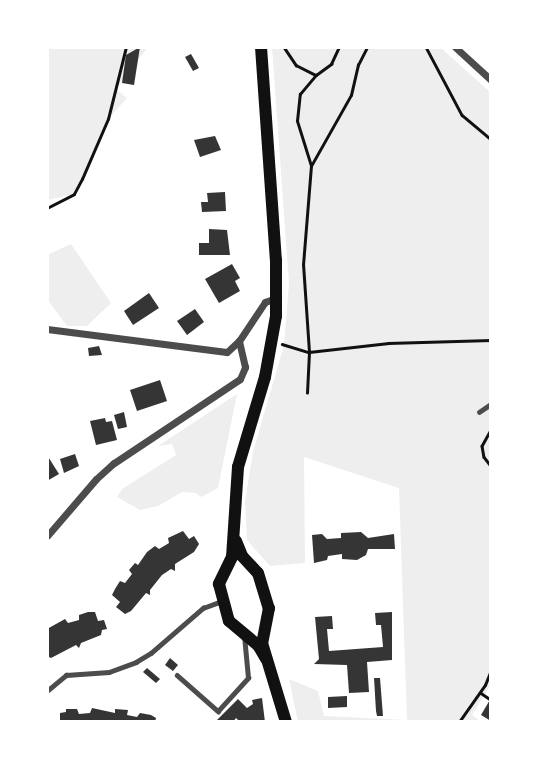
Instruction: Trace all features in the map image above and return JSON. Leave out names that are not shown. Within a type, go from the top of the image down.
[{"type":"main road","points":[[261,47],[277,298],[273,340],[239,467],[232,557],[219,584],[232,626],[258,645],[266,659]]},
{"type":"main road","points":[[234,534],[239,550],[260,576],[269,608],[262,643],[286,722]]},
{"type":"main road","points":[[227,568],[243,563],[255,569]]},
{"type":"main road","points":[[245,633],[254,634],[265,625]]},
{"type":"street","points":[[455,47],[491,80]]},
{"type":"street","points":[[47,330],[227,352],[239,341],[265,302],[277,298]]},
{"type":"street","points":[[47,537],[114,463],[240,379],[245,367],[239,341]]},
{"type":"lane","points":[[479,412],[491,404]]},
{"type":"lane","points":[[47,691],[66,675],[109,672],[136,662],[151,653],[202,608],[223,601]]},
{"type":"lane","points":[[177,675],[218,711],[248,678],[242,640],[245,633]]},
{"type":"path","points":[[47,208],[74,194],[82,179],[108,118],[126,47]]},
{"type":"path","points":[[284,47],[296,65],[316,75]]},
{"type":"path","points":[[330,47],[334,55]]},
{"type":"path","points":[[311,166],[298,121],[300,94],[316,75],[331,64],[339,47]]},
{"type":"path","points":[[307,393],[309,352],[303,265],[311,166],[351,95],[358,65],[368,47]]},
{"type":"path","points":[[426,47],[462,115],[491,139]]},
{"type":"path","points":[[273,340],[309,352],[388,343],[491,340]]},
{"type":"path","points":[[491,430],[482,446],[484,457],[491,466]]},
{"type":"path","points":[[460,722],[481,692],[491,670]]},
{"type":"path","points":[[481,692],[490,699]]},
{"type":"shaded area","points":[[47,47],[148,47],[116,89],[127,98],[108,119],[74,194],[47,200]]},
{"type":"shaded area","points":[[272,47],[440,47],[491,93],[491,684],[472,715],[482,722],[298,722],[289,679],[318,691],[324,716],[407,720],[399,488],[304,457],[305,563],[270,566],[247,540],[245,502],[253,452],[284,345],[289,284]]},
{"type":"shaded area","points":[[71,244],[111,303],[87,326],[67,326],[47,299],[47,255]]},
{"type":"shaded area","points":[[237,394],[218,488],[201,497],[196,493],[182,492],[158,506],[140,510],[117,497],[122,489],[176,455],[172,444],[158,446]]},
{"type":"building","points":[[140,47],[134,85],[122,83],[126,55]]},
{"type":"building","points":[[191,54],[199,68],[193,71],[185,57]]},
{"type":"building","points":[[215,136],[221,150],[200,157],[194,140]]},
{"type":"building","points":[[225,192],[226,211],[202,212],[201,202],[208,202],[207,193]]},
{"type":"building","points":[[209,229],[227,230],[230,255],[199,255],[199,243],[209,243]]},
{"type":"building","points":[[232,264],[240,278],[235,281],[240,291],[219,303],[205,279]]},
{"type":"building","points":[[149,293],[159,308],[133,325],[124,311]]},
{"type":"building","points":[[195,309],[204,322],[187,335],[177,321]]},
{"type":"building","points":[[99,346],[102,355],[89,356],[88,348]]},
{"type":"building","points":[[160,380],[167,401],[137,411],[130,390]]},
{"type":"building","points":[[124,412],[127,427],[118,429],[114,415]]},
{"type":"building","points":[[105,418],[106,422],[112,421],[117,440],[96,445],[90,421]]},
{"type":"building","points":[[75,454],[79,466],[64,473],[60,459]]},
{"type":"building","points":[[47,455],[59,474],[47,481]]},
{"type":"building","points":[[183,531],[189,539],[194,536],[199,544],[194,552],[175,564],[175,571],[171,569],[162,575],[150,590],[150,595],[146,593],[131,611],[125,614],[116,607],[120,602],[112,595],[120,581],[125,583],[132,574],[129,570],[135,563],[138,565],[147,552],[155,546],[159,549],[169,543],[168,538]]},
{"type":"building","points":[[361,532],[368,538],[394,534],[395,549],[368,549],[366,555],[357,560],[342,559],[342,554],[328,556],[327,560],[314,563],[312,535],[322,534],[327,539],[341,538],[341,533]]},
{"type":"building","points":[[95,612],[98,621],[104,620],[107,629],[102,630],[101,635],[81,643],[79,648],[76,645],[51,658],[47,656],[47,629],[65,619],[68,623],[79,620],[79,615]]},
{"type":"building","points":[[392,612],[392,660],[367,662],[369,692],[349,693],[347,665],[314,664],[319,659],[315,617],[332,616],[333,629],[327,629],[329,651],[383,647],[381,625],[376,625],[375,613]]},
{"type":"building","points":[[170,658],[178,665],[173,671],[165,665]]},
{"type":"building","points":[[147,668],[160,679],[156,683],[143,672]]},
{"type":"building","points":[[374,678],[380,678],[383,716],[377,716]]},
{"type":"building","points":[[347,696],[347,707],[328,708],[328,697]]},
{"type":"building","points":[[262,698],[265,722],[240,722],[236,718],[233,722],[215,722],[238,699],[247,708],[253,704],[252,700]]},
{"type":"building","points":[[491,698],[491,721],[481,715]]},
{"type":"building","points":[[92,708],[115,713],[115,709],[128,710],[127,715],[137,717],[140,713],[156,718],[155,722],[60,722],[60,713],[66,712],[66,709],[77,709],[79,714],[90,713]]}]
